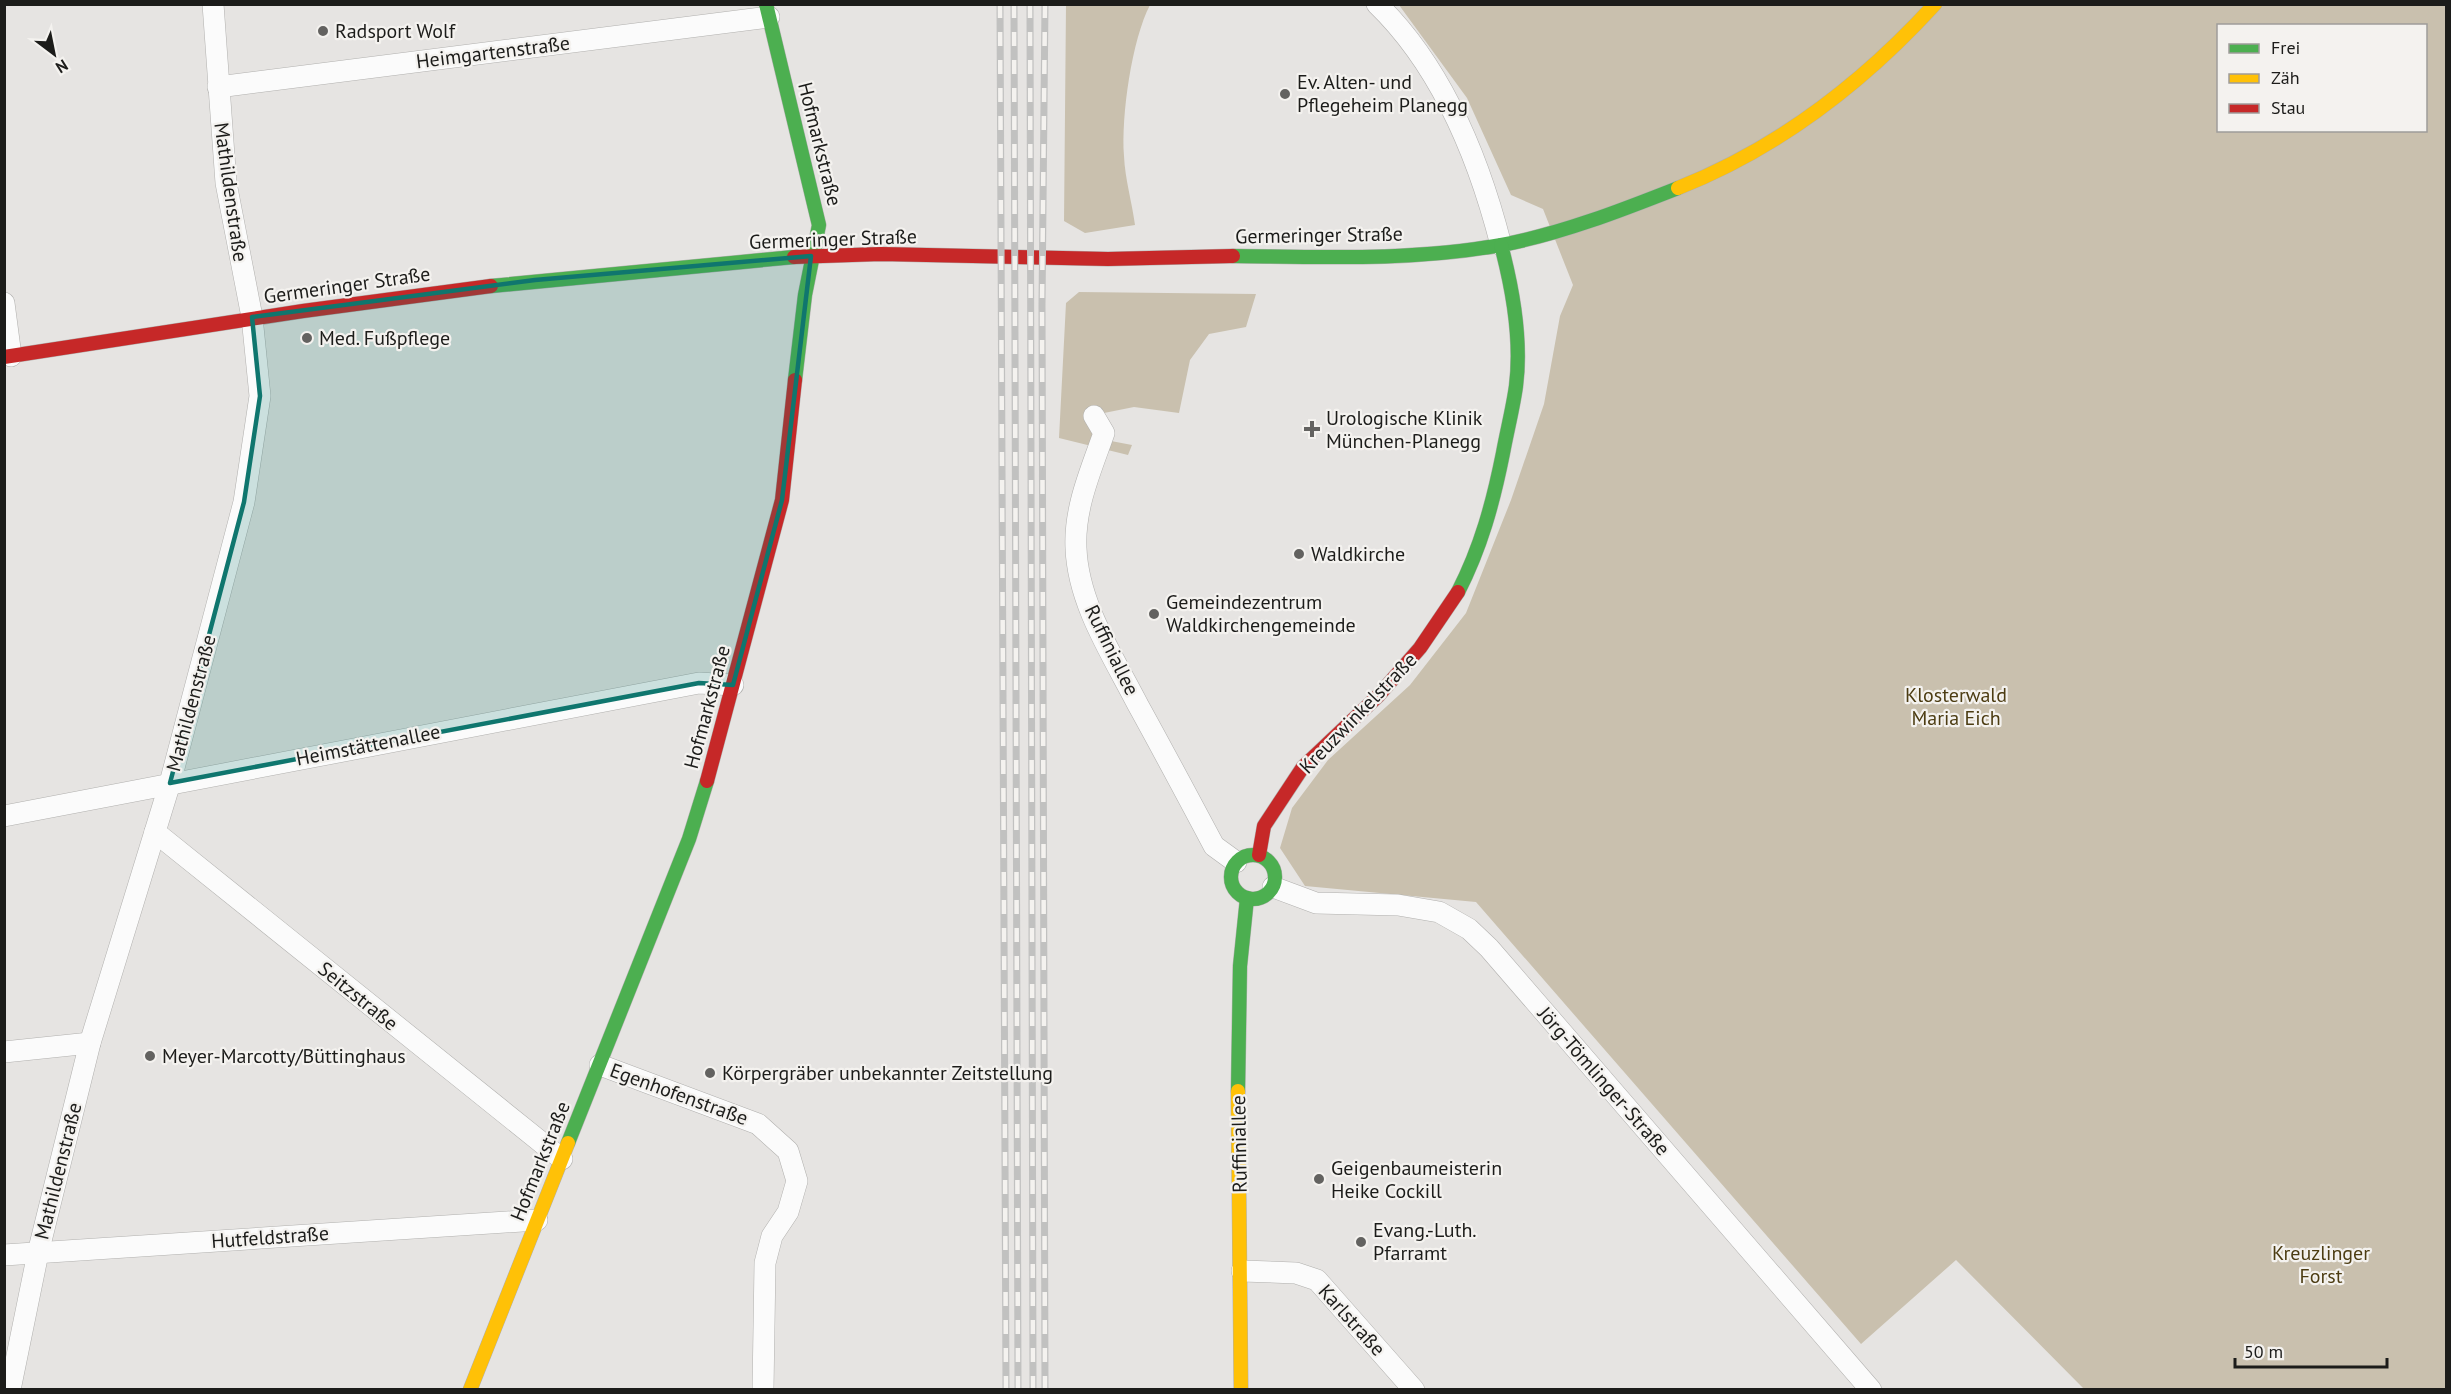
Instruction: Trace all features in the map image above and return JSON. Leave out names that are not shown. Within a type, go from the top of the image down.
[{"type":"street","name":"Mathildenstraße","points":[[10,1389],[38,1252],[90,1043],[170,783],[244,502],[260,396],[252,317],[226,183],[213,4]]},
{"type":"street","name":"Kreuzwinkelstraße","points":[[1259,855],[1264,826],[1303,767],[1378,696],[1420,648],[1452,604],[1474,561],[1491,510],[1516,384],[1516,326],[1511,282],[1490,201],[1434,75],[1377,4]]},
{"type":"street","name":"Germeringer Straße","points":[[8,357],[252,317],[535,280],[811,256],[861,254],[1113,259],[1236,256],[1306,258],[1444,252],[1502,244],[1550,232],[1661,195],[1740,161],[1820,109],[1874,66],[1935,4]]},
{"type":"street","name":"Heimgartenstraße","points":[[218,87],[767,11]]},
{"type":"street","name":"Hofmarkstraße","points":[[470,1389],[689,839],[733,686],[782,500],[811,256],[819,225],[767,11]]},
{"type":"street","points":[[4,303],[8,357]]},
{"type":"street","name":"Ruffiniallee","points":[[1094,416],[1104,433],[1081,498],[1076,547],[1081,582],[1090,610],[1113,658],[1214,846],[1236,862]]},
{"type":"street","name":"Heimstättenallee","points":[[4,816],[699,683],[733,686]]},
{"type":"street","name":"Seitzstraße","points":[[155,832],[562,1159]]},
{"type":"street","points":[[1251,854],[1259,855],[1274,868],[1275,881],[1273,888],[1262,897],[1247,898],[1233,888],[1232,870],[1236,862],[1251,854]]},
{"type":"street","name":"Jörg-Tömlinger-Straße","points":[[1273,888],[1316,903],[1398,905],[1439,912],[1469,929],[1519,982],[1871,1389]]},
{"type":"street","name":"Ruffiniallee","points":[[1241,1389],[1242,1271],[1238,1016],[1241,934],[1247,898]]},
{"type":"street","points":[[4,1052],[90,1043]]},
{"type":"street","name":"Egenhofenstraße","points":[[600,1065],[758,1124],[788,1151],[797,1181],[788,1212],[772,1236],[765,1263],[763,1389]]},
{"type":"street","name":"Hutfeldstraße","points":[[4,1255],[537,1220]]},
{"type":"street","name":"Karlstraße","points":[[1242,1271],[1296,1274],[1317,1280],[1414,1389]]},
{"type":"highlighted area","points":[[811,256],[782,500],[733,685],[699,683],[170,783],[244,502],[260,396],[252,317],[535,280]]},
{"type":"green space","points":[[1066,5],[1150,5],[1133,57],[1124,120],[1125,165],[1135,225],[1085,233],[1064,221]]},
{"type":"green space","name":"Klosterwald Maria Eich","points":[[1399,5],[2446,5],[2446,1389],[2084,1389],[1956,1260],[1861,1344],[1476,902],[1305,886],[1280,848],[1292,808],[1328,760],[1410,685],[1466,613],[1511,500],[1544,404],[1560,316],[1573,285],[1543,209],[1511,195],[1467,98]]},
{"type":"green space","points":[[1079,292],[1256,294],[1246,327],[1209,334],[1190,360],[1179,413],[1134,407],[1104,413],[1094,428],[1111,441],[1132,445],[1128,455],[1059,438],[1066,303]]},
{"type":"railway","points":[[1000,4],[1006,1390]]},
{"type":"railway","points":[[1014,4],[1018,1390]]},
{"type":"railway","points":[[1030,4],[1033,1390]]},
{"type":"railway","points":[[1045,4],[1042,305],[1045,1390]]},
{"type":"traffic: fast","points":[[766,4],[819,225],[805,295],[795,380]]},
{"type":"traffic: fast","points":[[1233,256],[1401,256],[1501,245],[1569,228],[1678,188]]},
{"type":"traffic: fast","points":[[1458,592],[1480,541],[1490,507],[1516,386],[1517,333],[1501,245]]},
{"type":"traffic: fast","points":[[491,286],[794,257]]},
{"type":"traffic: fast","points":[[568,1143],[689,839],[707,781]]},
{"type":"traffic: fast","points":[[1253,855],[1262,856],[1269,861],[1274,868],[1275,877],[1274,886],[1269,893],[1262,898],[1253,899],[1244,898],[1237,893],[1232,886],[1231,877],[1232,868],[1237,861],[1244,856],[1253,855]]},
{"type":"traffic: fast","points":[[1238,1091],[1240,966],[1247,898]]},
{"type":"traffic: slow","points":[[1678,188],[1750,154],[1817,111],[1878,61],[1935,4]]},
{"type":"traffic: slow","points":[[1238,1091],[1241,1390]]},
{"type":"traffic: slow","points":[[470,1390],[568,1143]]},
{"type":"traffic: jam","points":[[794,257],[881,254],[1108,259],[1233,256]]},
{"type":"traffic: jam","points":[[4,357],[303,311],[491,286]]},
{"type":"traffic: jam","points":[[707,781],[782,500],[795,380]]},
{"type":"traffic: jam","points":[[1259,855],[1264,826],[1303,767],[1378,696],[1420,648],[1458,592]]},
{"type":"place","name":"Radsport Wolf","points":[[323,31]]},
{"type":"place","name":"Ev. Alten- und Pflegeheim Planegg","points":[[1285,94]]},
{"type":"place","name":"Med. Fußpflege","points":[[307,338]]},
{"type":"place","name":"Urologische Klinik München-Planegg","points":[[1312,429]]},
{"type":"place","name":"Waldkirche","points":[[1299,554]]},
{"type":"place","name":"Gemeindezentrum Waldkirchengemeinde","points":[[1154,614]]},
{"type":"place","name":"Meyer-Marcotty/Büttinghaus","points":[[150,1056]]},
{"type":"place","name":"Körpergräber unbekannter Zeitstellung","points":[[710,1073]]},
{"type":"place","name":"Geigenbaumeisterin Heike Cockill","points":[[1319,1179]]},
{"type":"place","name":"Evang.-Luth. Pfarramt","points":[[1361,1242]]},
{"type":"park label","name":"Kreuzlinger Forst","points":[[2321,1264]]}]
